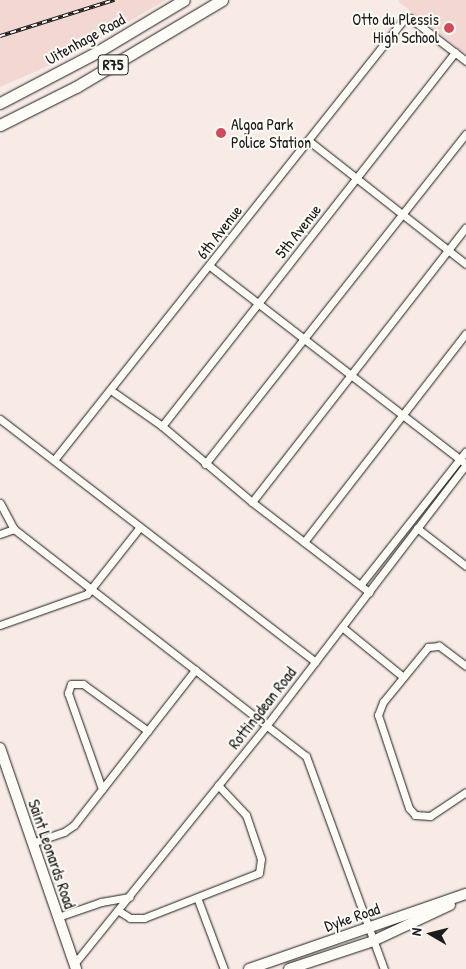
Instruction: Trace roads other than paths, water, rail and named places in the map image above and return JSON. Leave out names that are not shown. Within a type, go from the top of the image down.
[{"type":"main road","name":"Uitenhage Road","points":[[0,103],[97,52],[184,0]]},
{"type":"main road","name":"R75","points":[[0,125],[76,87],[222,0]]},
{"type":"street","name":"6th Avenue","points":[[54,460],[112,391],[404,19],[410,18],[455,52]]},
{"type":"street","points":[[455,52],[466,61]]},
{"type":"street","name":"5th Avenue","points":[[162,426],[455,52]]},
{"type":"street","points":[[205,464],[466,134]]},
{"type":"street","points":[[309,140],[466,264]]},
{"type":"street","points":[[252,502],[466,227]]},
{"type":"street","points":[[210,266],[463,462]]},
{"type":"street","points":[[304,542],[466,333]]},
{"type":"street","points":[[112,391],[162,426],[252,502],[369,592]]},
{"type":"street","points":[[0,419],[315,662]]},
{"type":"street","points":[[361,584],[463,462],[466,452]]},
{"type":"street","name":"Rottingdean Road","points":[[75,967],[266,726],[369,592],[463,462]]},
{"type":"street","points":[[0,503],[14,529],[311,763],[384,969]]},
{"type":"street","points":[[0,625],[82,596],[91,590],[140,527]]},
{"type":"street","points":[[417,528],[466,566]]},
{"type":"street","points":[[0,534],[14,529]]},
{"type":"street","points":[[342,627],[402,676]]},
{"type":"street","points":[[466,666],[444,649],[431,646],[402,676],[383,702],[378,715],[409,808],[420,817],[430,816],[466,792]]},
{"type":"street","points":[[32,843],[70,828],[195,670]]},
{"type":"street","points":[[102,789],[68,693],[71,684],[83,684],[148,731]]},
{"type":"street","name":"Saint Leonards Road","points":[[0,748],[75,967]]},
{"type":"street","points":[[119,911],[139,919],[198,900],[257,876],[262,865],[246,816],[218,785]]},
{"type":"street","name":"Dyke Road","points":[[248,969],[466,895]]},
{"type":"street","name":"Dyke Road","points":[[289,969],[373,941],[466,895]]},
{"type":"street","points":[[58,917],[101,902],[130,898]]},
{"type":"street","points":[[198,900],[224,969]]},
{"type":"railway","points":[[0,36],[114,0]]},
{"type":"place","name":"Otto du Plessis High School","points":[[449,28]]},
{"type":"place","name":"Algoa Park Police Station","points":[[221,133]]}]
